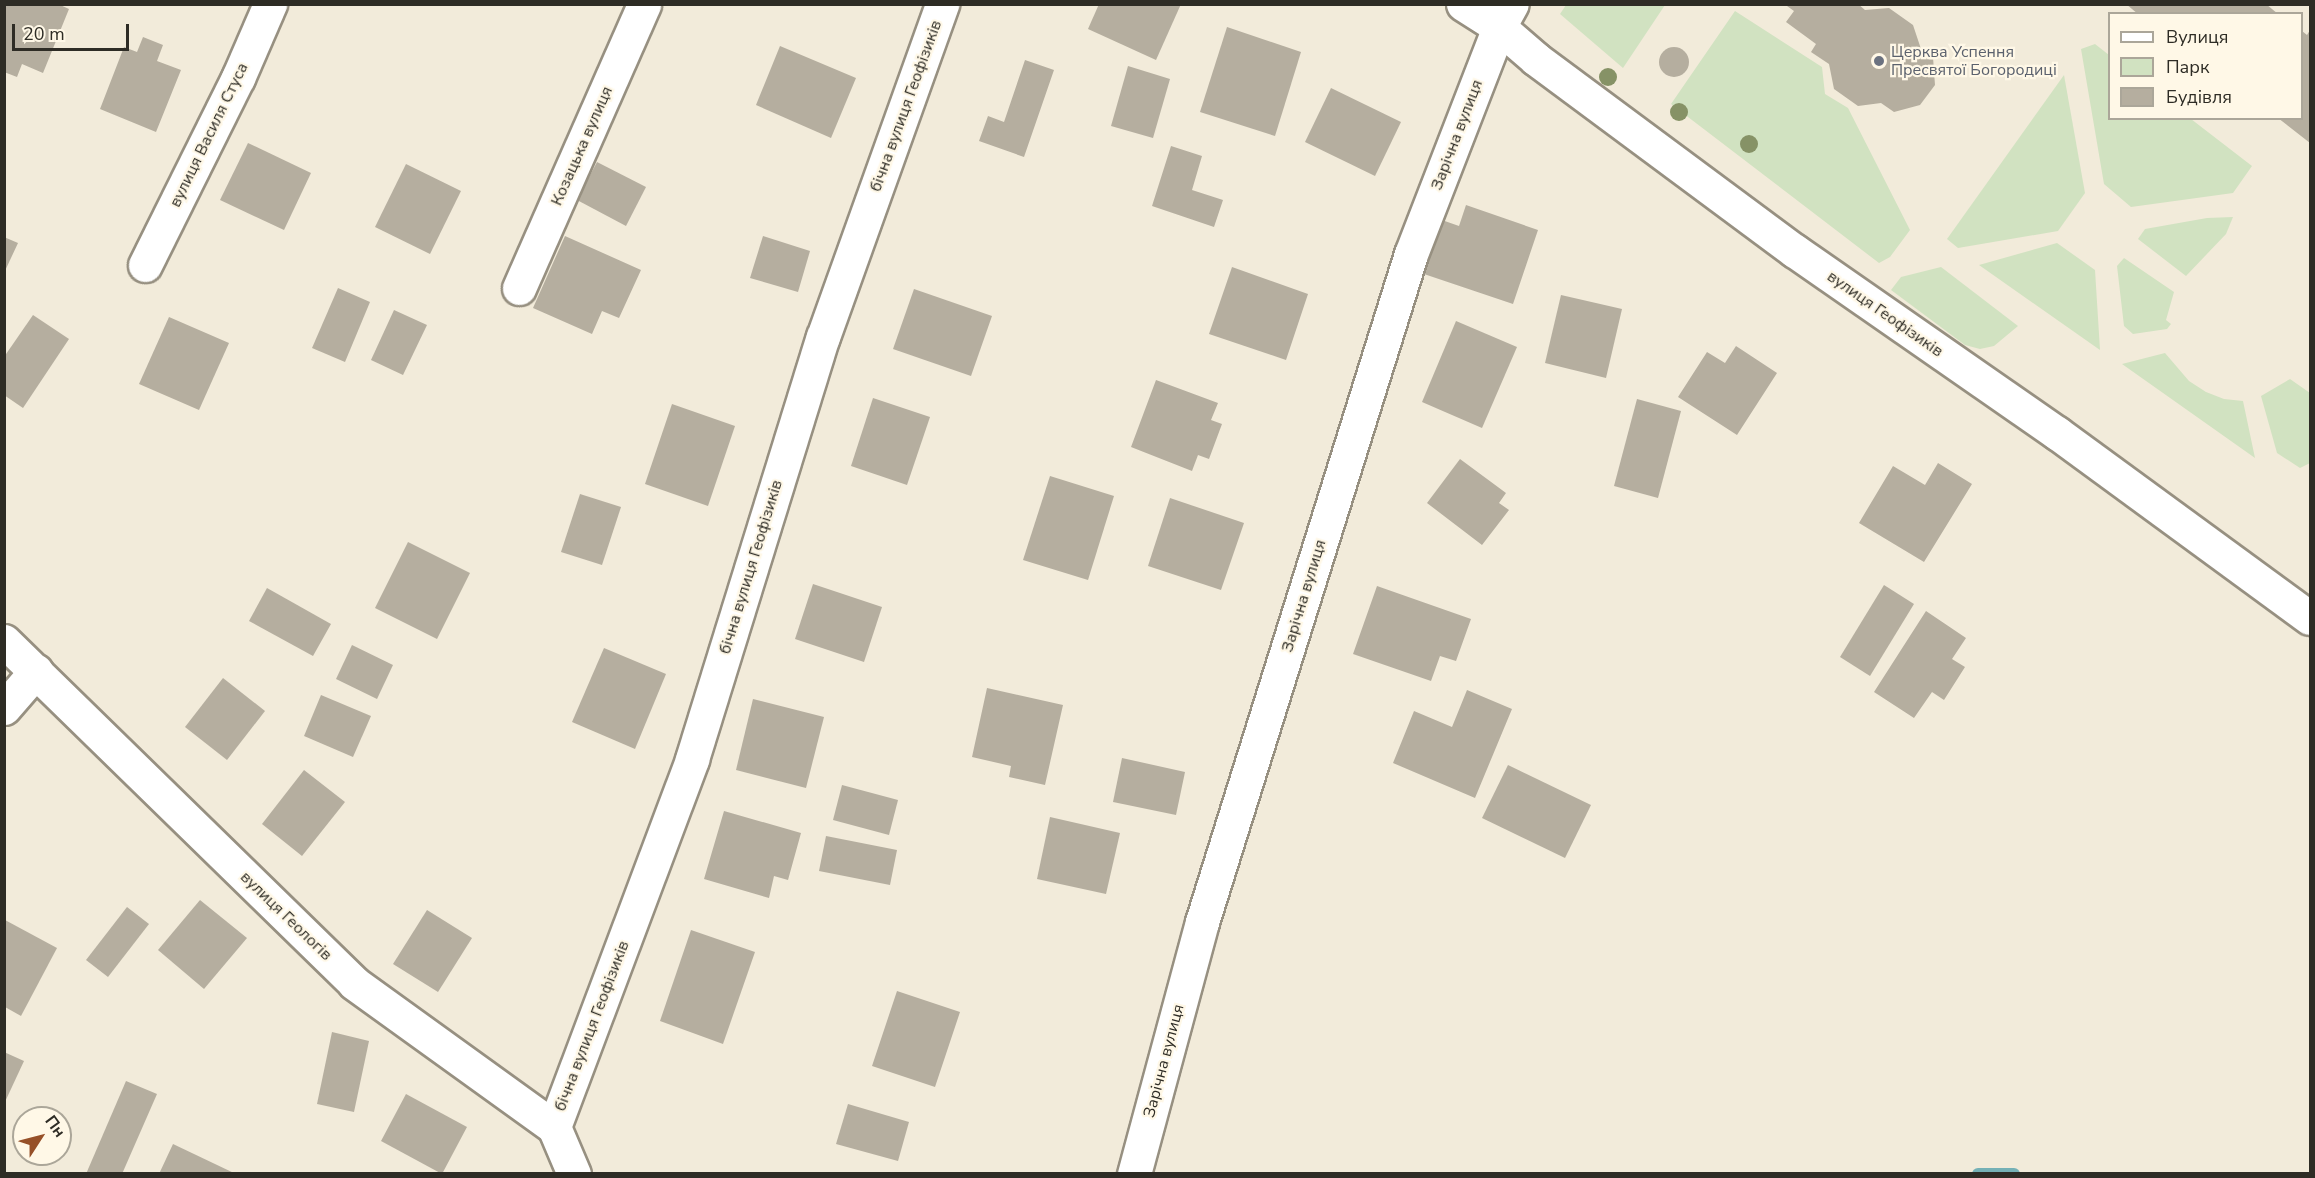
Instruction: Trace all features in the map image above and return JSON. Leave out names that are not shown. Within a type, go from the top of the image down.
[{"type":"street","name":"вулиця Василя Стуса","points":[[145,265],[238,78],[270,4]]},
{"type":"street","name":"Козацька вулиця","points":[[519,288],[644,4]]},
{"type":"street","name":"бічна вулиця Геофізиків","points":[[554,1126],[692,759],[823,337],[942,4]]},
{"type":"street","name":"вулиця Геофізиків","points":[[1463,4],[1506,16],[1536,58],[1795,251],[2057,433],[2310,618]]},
{"type":"street","name":"Зарічна вулиця","points":[[1134,1173],[1202,922],[1411,254],[1506,16]]},
{"type":"street","name":"вулиця Геологів","points":[[4,641],[354,983],[554,1126]]},
{"type":"street","points":[[4,708],[36,671]]},
{"type":"street","points":[[554,1126],[574,1173]]},
{"type":"green space","points":[[1566,5],[1665,5],[1623,68],[1560,14]]},
{"type":"green space","points":[[1735,11],[1822,67],[1825,94],[1848,108],[1910,230],[1890,257],[1879,263],[1671,104]]},
{"type":"green space","points":[[2095,44],[2108,54],[2108,120],[2192,120],[2252,166],[2233,193],[2131,207],[2104,184],[2081,49]]},
{"type":"green space","points":[[2064,75],[2085,193],[2058,231],[1958,248],[1947,239]]},
{"type":"green space","points":[[2233,217],[2226,234],[2186,276],[2138,239],[2145,229],[2207,218]]},
{"type":"green space","points":[[2057,243],[2095,270],[2100,350],[1979,265]]},
{"type":"green space","points":[[2124,258],[2174,292],[2166,320],[2171,324],[2167,329],[2133,334],[2124,326],[2117,266]]},
{"type":"green space","points":[[1941,267],[2018,326],[1994,346],[1980,349],[1965,345],[1891,290],[1901,277]]},
{"type":"green space","points":[[2165,353],[2189,381],[2206,392],[2224,399],[2243,401],[2255,458],[2122,364]]},
{"type":"green space","points":[[2290,379],[2310,393],[2310,463],[2300,468],[2277,453],[2261,396]]},
{"type":"building","points":[[4,4],[58,4],[69,9],[43,73],[22,64],[17,77],[4,72]]},
{"type":"building","points":[[1099,4],[1181,4],[1156,60],[1088,29]]},
{"type":"building","name":"Церква Успення Пресвятої Богородиці","points":[[1789,4],[1858,4],[1865,10],[1889,8],[1913,25],[1921,49],[1933,57],[1935,85],[1920,105],[1894,112],[1881,103],[1858,106],[1834,89],[1829,64],[1811,52],[1816,44],[1786,22],[1794,11],[1787,6]]},
{"type":"building","points":[[2126,4],[2266,4],[2276,12],[2136,12]]},
{"type":"building","points":[[1227,27],[1301,52],[1275,136],[1200,112]]},
{"type":"building","points":[[2310,30],[2310,143],[2281,120],[2303,120],[2303,32],[2307,35]]},
{"type":"building","points":[[143,37],[163,45],[157,61],[181,70],[156,132],[100,109],[124,47],[137,52]]},
{"type":"building","points":[[780,46],[856,78],[831,138],[756,105]]},
{"type":"building","points":[[1674,47],[1685,51],[1689,62],[1685,73],[1674,77],[1663,73],[1659,62],[1663,51]]},
{"type":"building","points":[[1025,60],[1054,70],[1024,157],[979,141],[988,116],[1004,122]]},
{"type":"building","points":[[1128,66],[1170,79],[1153,138],[1111,126]]},
{"type":"building","points":[[1331,88],[1401,122],[1375,176],[1305,142]]},
{"type":"building","points":[[248,143],[311,173],[284,230],[220,200]]},
{"type":"building","points":[[1171,146],[1202,156],[1192,190],[1223,200],[1214,227],[1152,206]]},
{"type":"building","points":[[597,162],[646,187],[626,226],[577,200]]},
{"type":"building","points":[[406,164],[461,191],[430,254],[375,227]]},
{"type":"building","points":[[1466,205],[1538,230],[1513,304],[1421,273],[1439,219],[1459,226]]},
{"type":"building","points":[[565,236],[641,270],[619,318],[602,311],[592,334],[533,308]]},
{"type":"building","points":[[763,236],[810,251],[798,292],[750,278]]},
{"type":"building","points":[[4,237],[18,243],[4,273]]},
{"type":"building","points":[[1232,267],[1308,294],[1286,360],[1209,334]]},
{"type":"building","points":[[338,288],[370,302],[345,362],[312,348]]},
{"type":"building","points":[[914,289],[992,316],[971,376],[893,349]]},
{"type":"building","points":[[1561,295],[1622,309],[1606,378],[1545,363]]},
{"type":"building","points":[[394,310],[427,325],[403,375],[371,360]]},
{"type":"building","points":[[33,315],[69,339],[23,408],[4,395],[4,357]]},
{"type":"building","points":[[169,317],[229,343],[199,410],[139,384]]},
{"type":"building","points":[[1456,321],[1517,347],[1482,428],[1422,402]]},
{"type":"building","points":[[1736,346],[1777,373],[1737,435],[1678,397],[1707,352],[1725,363]]},
{"type":"building","points":[[1156,380],[1218,403],[1211,420],[1222,424],[1209,459],[1198,455],[1192,471],[1131,447]]},
{"type":"building","points":[[873,398],[930,417],[907,485],[851,466]]},
{"type":"building","points":[[1637,399],[1681,411],[1658,498],[1614,486]]},
{"type":"building","points":[[672,404],[735,426],[708,506],[645,484]]},
{"type":"building","points":[[1460,459],[1506,493],[1499,503],[1509,510],[1482,545],[1427,503]]},
{"type":"building","points":[[1938,463],[1972,484],[1924,562],[1859,523],[1893,466],[1925,485]]},
{"type":"building","points":[[1050,476],[1114,496],[1088,580],[1023,560]]},
{"type":"building","points":[[580,494],[621,507],[602,565],[561,552]]},
{"type":"building","points":[[1170,498],[1244,523],[1221,590],[1148,566]]},
{"type":"building","points":[[408,542],[470,573],[437,639],[375,608]]},
{"type":"building","points":[[813,584],[882,607],[864,662],[795,639]]},
{"type":"building","points":[[1884,585],[1914,604],[1870,676],[1840,657]]},
{"type":"building","points":[[1377,586],[1471,619],[1456,661],[1440,656],[1431,681],[1353,654]]},
{"type":"building","points":[[267,588],[331,624],[313,656],[249,621]]},
{"type":"building","points":[[1926,611],[1966,638],[1952,659],[1965,667],[1944,700],[1932,692],[1914,718],[1874,692]]},
{"type":"building","points":[[352,645],[393,665],[377,699],[336,679]]},
{"type":"building","points":[[604,648],[666,674],[635,749],[572,722]]},
{"type":"building","points":[[223,678],[265,711],[227,760],[185,727]]},
{"type":"building","points":[[987,688],[1063,705],[1045,785],[1009,777],[1011,766],[972,757]]},
{"type":"building","points":[[1467,690],[1512,709],[1475,798],[1393,763],[1414,711],[1452,727]]},
{"type":"building","points":[[321,695],[371,716],[353,757],[304,736]]},
{"type":"building","points":[[753,699],[824,717],[806,788],[736,770]]},
{"type":"building","points":[[1122,758],[1185,772],[1176,815],[1113,802]]},
{"type":"building","points":[[1508,765],[1591,805],[1565,858],[1482,818]]},
{"type":"building","points":[[304,770],[345,802],[302,856],[262,824]]},
{"type":"building","points":[[842,785],[898,800],[889,835],[833,820]]},
{"type":"building","points":[[724,811],[801,833],[788,880],[774,876],[769,898],[704,879]]},
{"type":"building","points":[[1050,817],[1120,833],[1106,894],[1037,879]]},
{"type":"building","points":[[826,836],[897,850],[890,885],[819,871]]},
{"type":"building","points":[[200,900],[247,938],[204,989],[158,950]]},
{"type":"building","points":[[127,907],[149,924],[108,977],[86,960]]},
{"type":"building","points":[[427,910],[472,938],[438,992],[393,964]]},
{"type":"building","points":[[5,920],[57,948],[21,1016],[5,1007]]},
{"type":"building","points":[[691,930],[755,952],[723,1044],[660,1021]]},
{"type":"building","points":[[897,991],[960,1012],[935,1087],[872,1066]]},
{"type":"building","points":[[332,1032],[369,1041],[354,1112],[317,1104]]},
{"type":"building","points":[[4,1052],[24,1061],[4,1104]]},
{"type":"building","points":[[126,1081],[157,1094],[122,1174],[86,1174]]},
{"type":"building","points":[[406,1094],[467,1127],[442,1174],[381,1141]]},
{"type":"building","points":[[848,1104],[909,1122],[898,1161],[836,1144]]},
{"type":"building","points":[[173,1144],[236,1174],[159,1174]]},
{"type":"waterway","points":[[1978,1174],[2014,1174]]},
{"type":"place","name":"Церква Успення Пресвятої Богородиці","points":[[1879,61]]}]
